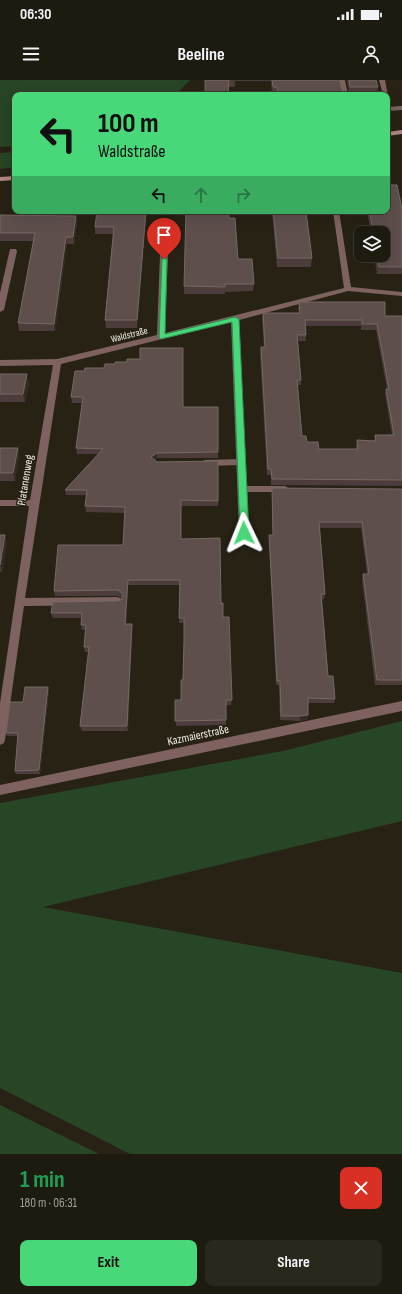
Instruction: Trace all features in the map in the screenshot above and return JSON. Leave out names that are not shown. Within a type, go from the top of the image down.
[{"type":"street","points":[[342,80],[344,92]]},
{"type":"street","points":[[382,80],[385,92]]},
{"type":"street","points":[[390,109],[402,108]]},
{"type":"street","points":[[390,134],[402,132]]},
{"type":"street","points":[[0,179],[12,178]]},
{"type":"street","points":[[336,214],[348,289]]},
{"type":"street","points":[[161,337],[165,228]]},
{"type":"street","points":[[0,310],[13,251]]},
{"type":"street","name":"Waldstraße","points":[[0,363],[57,362],[235,319],[348,289],[402,294]]},
{"type":"street","points":[[235,319],[244,533]]},
{"type":"street","name":"Platanenweg","points":[[0,740],[4,680],[20,602],[34,503],[57,362]]},
{"type":"street","points":[[196,463],[242,462]]},
{"type":"street","points":[[243,489],[297,489]]},
{"type":"street","points":[[0,503],[34,503]]},
{"type":"street","points":[[20,602],[117,601]]},
{"type":"street","name":"Kazmaierstraße","points":[[0,790],[402,706]]},
{"type":"green space","points":[[0,80],[190,80],[178,92],[12,92],[12,146],[0,147]]},
{"type":"green space","points":[[12,152],[12,167],[0,169],[0,153]]},
{"type":"green space","points":[[402,721],[402,821],[43,907],[402,973],[402,1154],[130,1154],[0,1088],[0,803],[283,751]]},
{"type":"green space","points":[[0,1105],[99,1154],[0,1154]]},
{"type":"building","points":[[205,80],[229,80],[228,92],[205,92]]},
{"type":"building","points":[[272,80],[340,80],[342,92],[278,92],[277,87],[273,87]]},
{"type":"building","points":[[349,80],[376,80],[378,87],[350,87]]},
{"type":"building","points":[[390,185],[397,185],[402,209],[402,267],[379,267],[378,262],[390,262],[390,226],[372,226],[370,214],[390,214]]},
{"type":"building","points":[[97,214],[146,214],[137,320],[105,320],[114,227],[95,227]]},
{"type":"building","points":[[186,214],[229,214],[229,218],[235,218],[238,259],[252,259],[254,284],[225,284],[225,287],[184,286]]},
{"type":"building","points":[[273,214],[306,214],[312,258],[278,258]]},
{"type":"building","points":[[0,215],[76,216],[73,237],[66,237],[54,324],[18,323],[35,233],[0,233]]},
{"type":"building","points":[[299,302],[385,302],[385,316],[402,316],[402,480],[272,479],[271,469],[268,469],[261,347],[265,347],[263,313],[300,313]],"holes":[[[305,320],[362,320],[362,324],[377,324],[389,389],[386,389],[394,435],[375,435],[376,441],[357,440],[358,449],[319,449],[318,442],[307,442],[306,436],[302,436],[297,380],[301,380],[297,335],[306,335]]]},
{"type":"building","points":[[140,348],[183,348],[183,407],[218,407],[218,452],[157,453],[151,457],[157,462],[218,461],[218,501],[181,500],[181,539],[220,538],[221,603],[223,603],[223,617],[229,617],[232,700],[226,700],[226,720],[175,721],[175,700],[181,700],[181,680],[183,680],[184,618],[179,618],[180,580],[128,580],[125,624],[132,624],[127,726],[80,726],[89,647],[84,647],[86,625],[81,625],[82,613],[51,613],[53,602],[116,601],[121,600],[123,595],[120,591],[116,590],[54,591],[58,545],[123,545],[125,507],[85,506],[87,490],[65,490],[103,449],[76,448],[83,397],[71,397],[75,371],[84,371],[85,368],[104,368],[105,364],[127,362],[127,359],[140,359]]},
{"type":"building","points":[[0,374],[27,374],[23,394],[0,394]]},
{"type":"building","points":[[0,448],[18,448],[13,473],[0,473]]},
{"type":"building","points":[[272,488],[402,489],[402,680],[377,680],[363,574],[369,574],[362,522],[319,522],[325,594],[321,594],[328,676],[333,676],[335,699],[308,698],[308,715],[281,716],[280,681],[277,681],[269,535],[273,535]]},
{"type":"building","points":[[0,535],[5,535],[0,565]]},
{"type":"building","points":[[25,687],[48,687],[39,770],[15,771],[18,733],[6,733],[10,702],[23,702]]},
{"type":"route","points":[[164,259],[161,337],[235,319],[244,533]]}]
